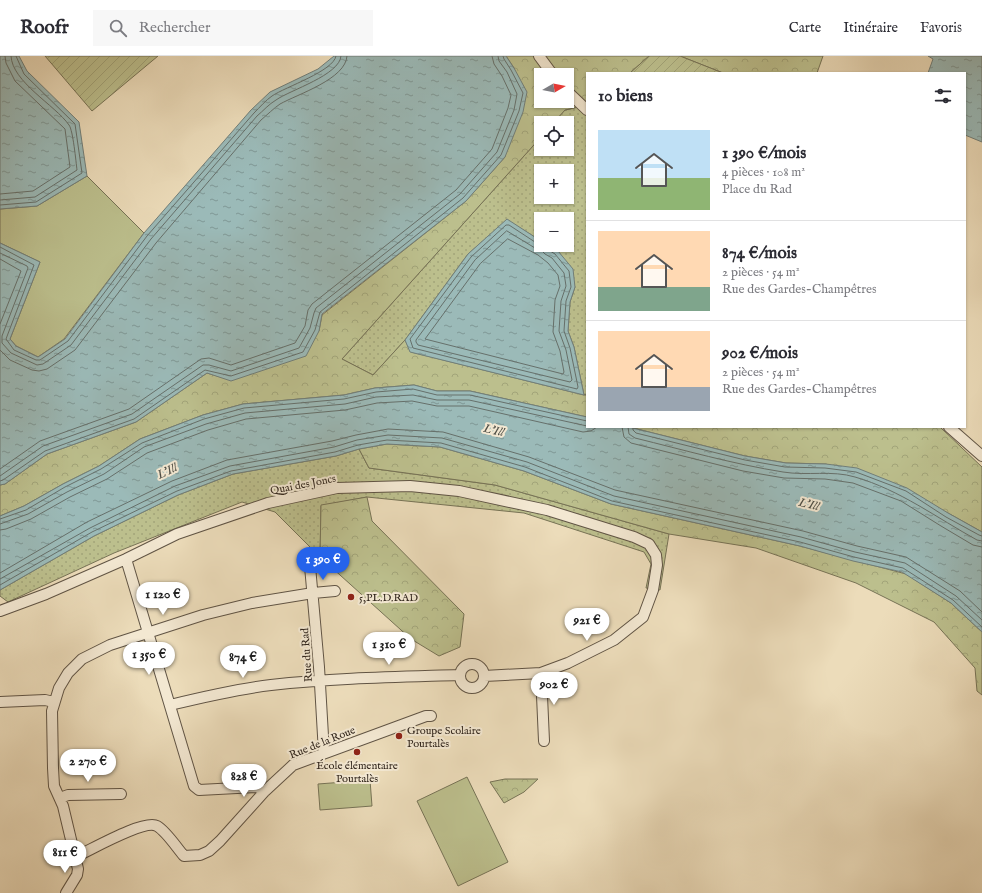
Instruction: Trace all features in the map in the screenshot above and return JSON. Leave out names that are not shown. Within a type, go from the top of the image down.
[{"type":"street","points":[[539,56],[548,68]]},
{"type":"street","points":[[574,98],[586,109]]},
{"type":"street","points":[[950,428],[982,456]]},
{"type":"street","name":"Quai des Joncs","points":[[0,611],[46,594],[126,559],[177,534],[268,503],[337,488],[410,486],[459,491],[547,510],[634,537],[649,544],[656,555],[657,565],[653,590],[643,617],[607,644],[568,663],[541,673]]},
{"type":"street","name":"Rue du Rad","points":[[309,555],[320,682],[324,753]]},
{"type":"street","points":[[126,559],[194,786],[199,790],[256,788],[265,791]]},
{"type":"street","points":[[66,893],[77,875],[78,869],[60,798],[54,786],[52,711],[59,688],[68,672],[82,659],[110,645],[203,615],[252,603],[335,591]]},
{"type":"street","points":[[472,663],[479,666],[484,672],[484,680],[479,686],[472,688],[464,686],[459,675],[465,665],[472,663]]},
{"type":"street","points":[[484,676],[541,673],[544,740]]},
{"type":"street","points":[[170,705],[218,694],[270,686],[394,676],[459,675]]},
{"type":"street","points":[[0,702],[45,700],[54,702]]},
{"type":"street","name":"Rue de la Roue","points":[[75,857],[125,833],[151,824],[159,826],[184,856],[200,855],[208,851],[220,841],[265,791],[293,766],[324,753],[426,716],[431,716]]},
{"type":"street","points":[[60,798],[68,795],[120,794]]},
{"type":"green space","points":[[45,56],[158,56],[92,111]]},
{"type":"green space","points":[[506,56],[649,56],[631,72],[586,72],[586,105],[574,108],[574,68],[534,68],[534,108],[574,108],[565,110],[559,116],[534,116],[534,145],[342,359],[373,375],[405,340],[411,352],[586,395],[586,417],[470,391],[437,391],[414,385],[375,388],[344,395],[243,404],[203,415],[140,439],[99,466],[24,506],[0,516],[0,485],[5,484],[47,454],[136,422],[207,373],[231,380],[319,331],[322,315],[466,201],[505,157],[514,68]]},
{"type":"green space","points":[[649,56],[680,56],[720,72],[631,72]]},
{"type":"green space","points":[[680,56],[823,56],[817,72],[720,72]]},
{"type":"green space","points":[[586,105],[586,395],[584,395],[574,347],[568,331],[570,302],[575,287],[558,252],[574,252],[574,212],[534,212],[534,237],[507,220],[468,254],[405,340],[373,375],[342,359],[534,145],[534,156],[574,156],[574,116],[559,116],[565,110]]},
{"type":"green space","points":[[87,176],[144,233],[64,339],[38,357],[16,346],[10,339],[40,262],[0,243],[0,209],[37,206]]},
{"type":"green space","points":[[633,428],[941,428],[982,467],[982,532],[948,513],[826,464],[786,463],[745,456]]},
{"type":"green space","points":[[387,444],[440,447],[524,471],[611,504],[800,546],[906,574],[951,603],[982,632],[982,695],[977,691],[975,668],[934,622],[856,583],[756,548],[669,534],[495,485],[369,468],[359,449]]},
{"type":"green space","points":[[359,449],[369,468],[495,485],[669,534],[660,590],[646,588],[651,564],[644,552],[524,513],[367,497],[321,506],[320,557],[275,512],[242,502],[114,553],[8,602],[0,596],[0,590],[94,536],[178,495],[233,474],[336,456]]},
{"type":"green space","points":[[367,497],[372,521],[464,614],[460,647],[439,656],[411,639],[320,557],[321,505]]},
{"type":"green space","points":[[467,777],[508,862],[458,886],[417,801]]},
{"type":"green space","points":[[505,779],[538,779],[524,792],[504,803],[490,782]]},
{"type":"green space","points":[[370,780],[372,806],[320,810],[318,784]]},
{"type":"water","points":[[0,56],[19,56],[27,71],[79,122],[87,176],[37,206],[0,209]]},
{"type":"water","points":[[334,56],[506,56],[527,92],[523,112],[505,157],[466,201],[322,314],[319,331],[306,356],[231,381],[207,373],[136,422],[47,454],[5,484],[0,485],[0,243],[40,262],[10,339],[16,346],[38,357],[65,339],[144,233],[251,110],[270,92],[318,69]]},
{"type":"water","points":[[928,56],[982,56],[982,142],[966,135],[966,72],[928,72],[933,59]]},
{"type":"water","points":[[507,219],[534,236],[534,252],[559,252],[573,269],[575,287],[570,302],[568,331],[574,347],[584,395],[410,352],[405,340],[468,254]]},
{"type":"water","name":"L'Ill","points":[[414,385],[437,391],[470,391],[586,417],[586,428],[633,428],[745,456],[786,463],[826,464],[857,468],[907,488],[982,532],[982,632],[951,603],[902,572],[853,561],[800,546],[611,504],[524,471],[440,447],[387,444],[359,449],[336,456],[233,474],[178,495],[94,536],[0,590],[0,516],[24,506],[99,466],[140,439],[203,415],[243,404],[344,395],[375,388]]},
{"type":"place","name":"5,PL.D.RAD","points":[[351,597]]},
{"type":"place","name":"Groupe Scolaire Pourtalès","points":[[399,736]]},
{"type":"place","name":"École élémentaire Pourtalès","points":[[357,752]]}]
